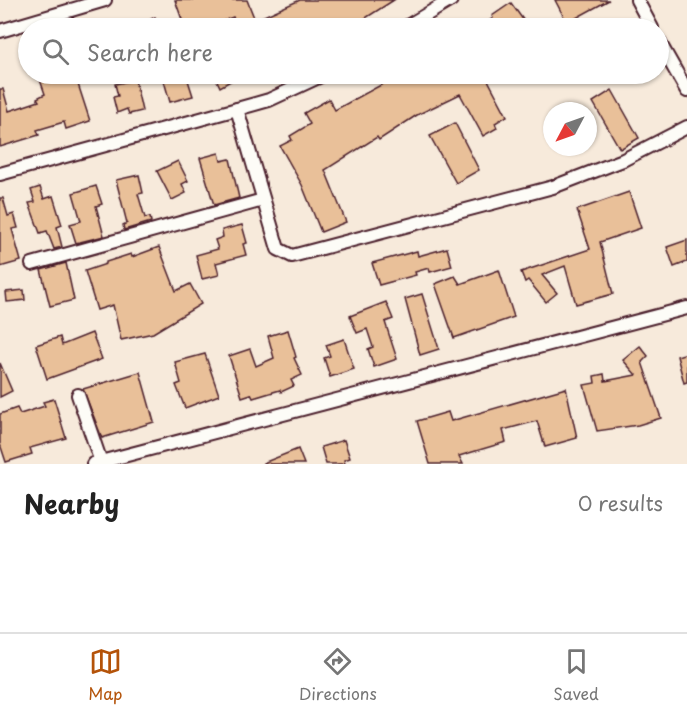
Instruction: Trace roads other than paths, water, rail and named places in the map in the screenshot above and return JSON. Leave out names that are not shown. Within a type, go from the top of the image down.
[{"type":"street","points":[[44,18],[105,0]]},
{"type":"street","points":[[417,18],[436,4],[451,0]]},
{"type":"street","points":[[637,0],[647,18]]},
{"type":"street","points":[[0,31],[18,26]]},
{"type":"street","points":[[669,59],[687,91]]},
{"type":"street","points":[[0,174],[237,110],[303,84]]},
{"type":"street","points":[[237,110],[278,249],[292,256],[553,187],[623,160],[687,127]]},
{"type":"street","points":[[32,264],[263,200]]},
{"type":"street","points":[[78,395],[97,463],[687,308]]}]
